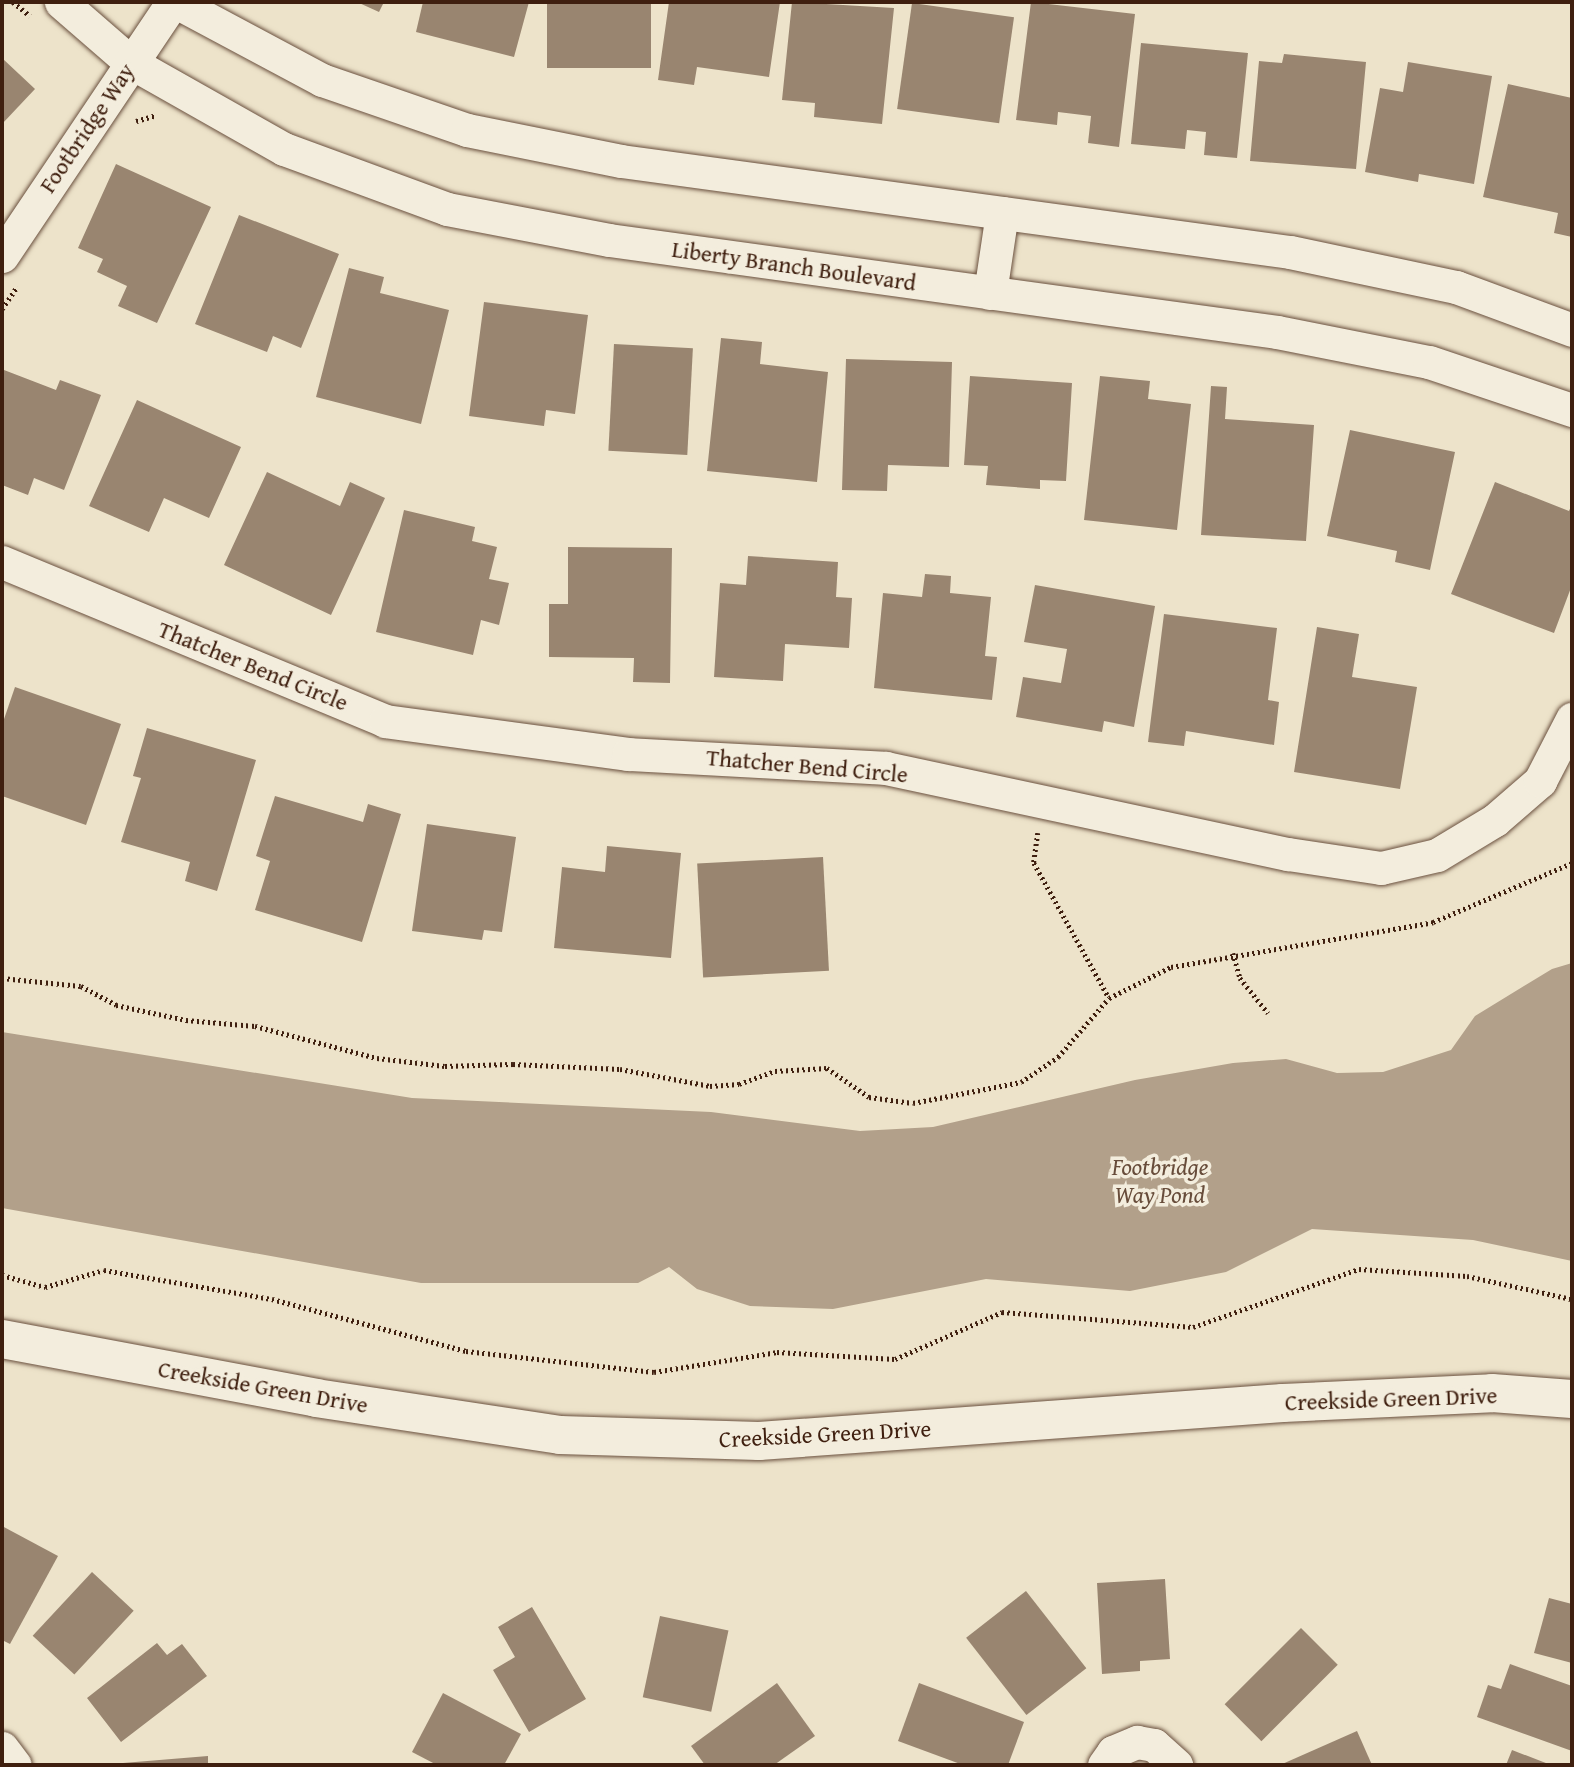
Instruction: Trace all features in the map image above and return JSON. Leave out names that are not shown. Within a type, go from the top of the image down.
[{"type":"main road","name":"Creekside Green Drive","points":[[2,1339],[316,1398],[560,1435],[759,1441],[1283,1403],[1492,1393],[1572,1399]]},
{"type":"street","name":"Liberty Branch Boulevard","points":[[61,2],[130,62],[284,149],[447,209],[609,240],[1277,332],[1429,362],[1572,410]]},
{"type":"street","name":"Footbridge Way","points":[[2,256],[130,62],[175,2]]},
{"type":"street","points":[[175,2],[322,80],[467,130],[621,161],[1290,252],[1456,287],[1572,330]]},
{"type":"street","points":[[990,293],[1002,213]]},
{"type":"street","name":"Thatcher Bend Circle","points":[[2,562],[385,721],[628,754],[886,768],[1288,854],[1381,868],[1437,855],[1495,820],[1540,781],[1572,719]]},
{"type":"street","points":[[1104,1765],[1112,1752],[1137,1742],[1154,1745],[1176,1765]]},
{"type":"street","points":[[2,1748],[15,1765]]},
{"type":"path","points":[[1043,801],[1034,863],[1110,998]]},
{"type":"path","points":[[2,978],[81,986],[116,1005],[186,1020],[255,1026],[377,1058],[444,1066],[620,1069],[709,1086],[739,1083],[775,1071],[827,1068],[869,1097],[913,1103],[1021,1082],[1058,1057],[1110,998],[1171,967],[1233,954],[1433,922],[1572,863]]},
{"type":"path","points":[[1233,954],[1240,978],[1268,1013]]},
{"type":"path","points":[[2,1275],[45,1287],[104,1270],[272,1299],[466,1351],[654,1372],[777,1352],[895,1359],[1002,1312],[1193,1326],[1359,1269],[1466,1276],[1572,1299]]},
{"type":"water","name":"Footbridge Way Pond","points":[[1572,963],[1572,1261],[1473,1240],[1312,1229],[1226,1272],[1130,1291],[986,1279],[833,1309],[750,1306],[697,1289],[669,1267],[638,1283],[421,1283],[2,1208],[2,1032],[412,1098],[711,1112],[860,1131],[933,1127],[1135,1080],[1233,1063],[1286,1059],[1337,1073],[1383,1072],[1451,1050],[1475,1016],[1552,969]]},
{"type":"building","points":[[357,2],[384,2],[379,12]]},
{"type":"building","points":[[423,2],[529,2],[514,57],[416,32]]},
{"type":"building","points":[[547,2],[651,2],[651,68],[547,68]]},
{"type":"building","points":[[669,2],[780,2],[769,77],[697,67],[694,85],[658,80]]},
{"type":"building","points":[[792,2],[894,8],[882,124],[814,117],[815,103],[782,100]]},
{"type":"building","points":[[1031,2],[1135,14],[1119,147],[1088,143],[1091,116],[1058,112],[1057,125],[1016,120]]},
{"type":"building","points":[[912,3],[1014,17],[999,123],[897,109]]},
{"type":"building","points":[[1141,43],[1248,53],[1237,158],[1204,155],[1206,132],[1187,130],[1185,149],[1131,144]]},
{"type":"building","points":[[1284,54],[1366,62],[1356,169],[1250,161],[1259,61],[1282,63]]},
{"type":"building","points":[[2,58],[35,89],[2,124]]},
{"type":"building","points":[[1408,62],[1492,76],[1474,184],[1419,174],[1418,182],[1365,172],[1380,88],[1403,92]]},
{"type":"building","points":[[1508,84],[1572,98],[1572,237],[1554,233],[1558,213],[1483,197]]},
{"type":"building","points":[[116,164],[211,207],[157,323],[118,306],[127,286],[97,272],[103,259],[78,248]]},
{"type":"building","points":[[239,215],[339,254],[301,348],[273,336],[267,352],[195,324]]},
{"type":"building","points":[[349,268],[384,277],[380,293],[449,310],[421,424],[316,397]]},
{"type":"building","points":[[484,302],[588,315],[575,414],[546,410],[544,426],[469,416]]},
{"type":"building","points":[[721,338],[762,342],[760,364],[828,372],[817,482],[707,471]]},
{"type":"building","points":[[614,344],[693,348],[687,455],[608,451]]},
{"type":"building","points":[[846,359],[952,362],[949,467],[888,465],[887,491],[842,490]]},
{"type":"building","points":[[4,370],[56,390],[60,380],[101,395],[64,490],[34,478],[28,495],[2,485]]},
{"type":"building","points":[[970,376],[1072,383],[1066,481],[1040,480],[1040,489],[986,485],[988,466],[964,465]]},
{"type":"building","points":[[1100,376],[1150,381],[1148,399],[1191,404],[1177,530],[1084,520]]},
{"type":"building","points":[[1211,386],[1227,387],[1225,419],[1314,425],[1306,541],[1201,535]]},
{"type":"building","points":[[137,400],[241,447],[209,518],[164,498],[149,532],[89,506]]},
{"type":"building","points":[[1350,430],[1455,452],[1430,570],[1395,562],[1397,551],[1327,536]]},
{"type":"building","points":[[267,472],[340,506],[350,482],[385,498],[331,615],[224,565]]},
{"type":"building","points":[[1495,482],[1569,511],[1572,504],[1572,585],[1554,633],[1451,594]]},
{"type":"building","points":[[404,510],[475,527],[472,541],[497,547],[489,579],[509,583],[499,625],[481,620],[473,655],[376,632]]},
{"type":"building","points":[[568,547],[672,548],[670,683],[633,682],[634,658],[549,657],[549,604],[568,604]]},
{"type":"building","points":[[748,556],[838,562],[836,597],[852,598],[849,648],[785,644],[783,681],[714,677],[720,583],[746,585]]},
{"type":"building","points":[[925,574],[951,576],[950,593],[991,597],[985,656],[997,657],[992,700],[874,688],[883,593],[922,597]]},
{"type":"building","points":[[1035,585],[1155,606],[1134,727],[1104,721],[1102,732],[1016,717],[1023,677],[1061,683],[1067,649],[1024,642]]},
{"type":"building","points":[[1164,614],[1277,628],[1268,700],[1279,702],[1274,745],[1186,731],[1184,746],[1148,742]]},
{"type":"building","points":[[1317,627],[1359,634],[1352,677],[1417,687],[1400,789],[1294,772]]},
{"type":"building","points":[[15,687],[121,724],[86,825],[2,796],[2,725]]},
{"type":"building","points":[[147,728],[256,760],[217,891],[185,881],[190,862],[121,842],[141,778],[133,776]]},
{"type":"building","points":[[275,796],[363,822],[368,804],[401,814],[362,942],[255,910],[270,861],[256,856]]},
{"type":"building","points":[[427,824],[516,837],[502,932],[484,930],[482,940],[412,931]]},
{"type":"building","points":[[607,846],[681,853],[671,958],[554,948],[562,867],[605,872]]},
{"type":"building","points":[[823,857],[829,971],[703,977],[697,864]]},
{"type":"building","points":[[2,1526],[58,1556],[10,1644],[2,1640]]},
{"type":"building","points":[[92,1572],[134,1611],[74,1675],[33,1636]]},
{"type":"building","points":[[1165,1579],[1170,1659],[1140,1661],[1140,1671],[1102,1674],[1097,1583]]},
{"type":"building","points":[[1026,1591],[1086,1668],[1026,1715],[966,1638]]},
{"type":"building","points":[[1549,1598],[1572,1604],[1572,1663],[1534,1653]]},
{"type":"building","points":[[532,1607],[586,1699],[529,1732],[493,1670],[515,1657],[498,1627]]},
{"type":"building","points":[[660,1616],[728,1631],[711,1712],[643,1697]]},
{"type":"building","points":[[1301,1628],[1338,1665],[1261,1741],[1225,1704]]},
{"type":"building","points":[[157,1643],[167,1655],[182,1644],[207,1676],[121,1742],[87,1698]]},
{"type":"building","points":[[1510,1664],[1572,1686],[1572,1751],[1477,1717],[1488,1685],[1501,1689]]},
{"type":"building","points":[[777,1683],[815,1736],[774,1765],[705,1765],[691,1746]]},
{"type":"building","points":[[919,1683],[1024,1722],[1008,1765],[963,1765],[898,1741]]},
{"type":"building","points":[[443,1693],[521,1734],[504,1765],[437,1765],[412,1752]]},
{"type":"building","points":[[1357,1731],[1372,1765],[1280,1765]]},
{"type":"building","points":[[1512,1750],[1551,1765],[1506,1765]]},
{"type":"building","points":[[208,1756],[208,1765],[123,1765],[123,1763]]}]
